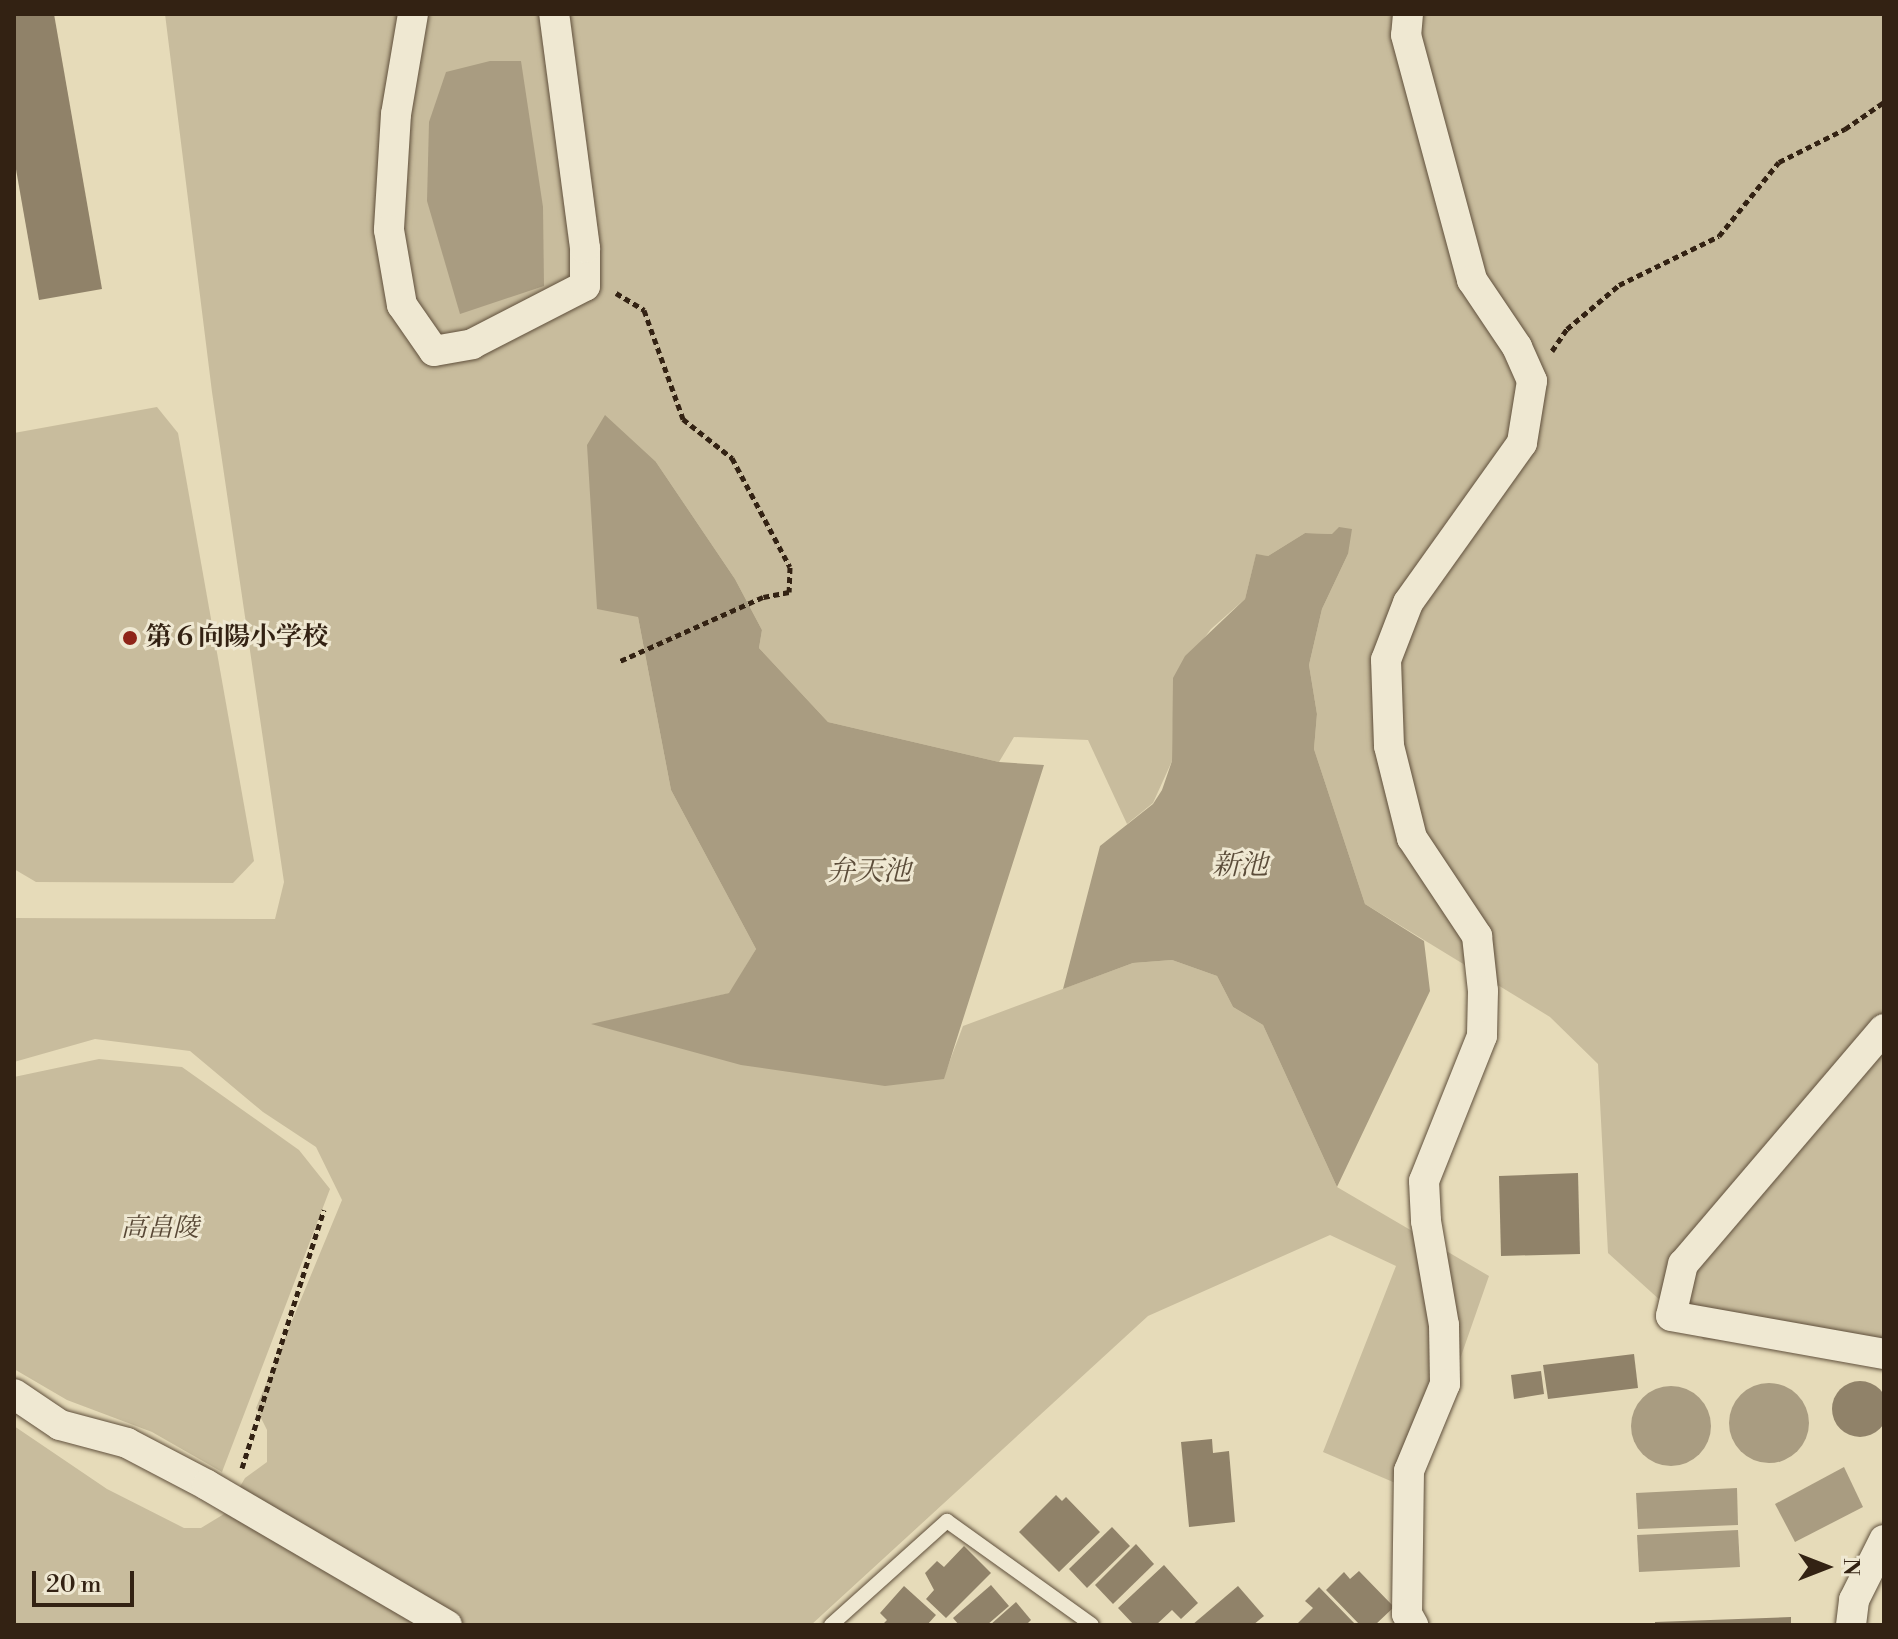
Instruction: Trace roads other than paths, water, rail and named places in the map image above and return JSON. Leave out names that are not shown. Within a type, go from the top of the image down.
[{"type":"street","points":[[413,14],[396,114],[389,230],[402,305],[434,351],[472,344],[585,286],[585,248],[554,14]]},
{"type":"street","points":[[1408,14],[1406,35],[1472,280],[1517,347],[1532,381],[1522,443],[1408,603],[1386,660],[1389,746],[1412,838],[1477,936],[1483,991],[1482,1036],[1424,1181],[1426,1221],[1444,1325],[1445,1384],[1409,1471],[1407,1614],[1413,1625]]},
{"type":"street","points":[[1884,1029],[1683,1264],[1671,1316],[1884,1354]]},
{"type":"street","points":[[14,1394],[60,1425],[127,1443],[447,1625]]},
{"type":"street","points":[[1851,1625],[1854,1600],[1884,1540]]},
{"type":"lane","points":[[834,1624],[947,1521],[1092,1625]]},
{"type":"water","points":[[490,61],[521,61],[543,207],[544,286],[460,314],[427,201],[429,122],[446,72]]},
{"type":"water","name":"弁天池","points":[[605,415],[656,462],[735,579],[762,630],[759,648],[828,722],[999,762],[1044,765],[944,1079],[885,1086],[741,1065],[591,1024],[729,993],[756,949],[671,790],[638,617],[597,609],[587,445]]},
{"type":"water","name":"新池","points":[[1339,527],[1352,529],[1348,554],[1322,609],[1309,665],[1317,714],[1314,749],[1365,904],[1424,941],[1430,991],[1337,1187],[1263,1025],[1233,1007],[1217,976],[1172,960],[1133,963],[1063,989],[1100,846],[1153,804],[1162,790],[1172,761],[1173,678],[1185,656],[1245,599],[1256,554],[1268,556],[1305,533],[1332,534]]},
{"type":"water","points":[[1761,1383],[1777,1383],[1798,1394],[1809,1415],[1809,1431],[1798,1452],[1777,1463],[1761,1463],[1747,1457],[1735,1445],[1729,1431],[1729,1415],[1735,1401],[1747,1389]]},
{"type":"water","points":[[1663,1386],[1679,1386],[1700,1397],[1711,1418],[1711,1434],[1700,1455],[1679,1466],[1663,1466],[1649,1460],[1637,1448],[1631,1434],[1631,1418],[1637,1404],[1649,1392]]},
{"type":"water","points":[[1844,1467],[1863,1507],[1795,1542],[1775,1504]]},
{"type":"water","points":[[1737,1488],[1738,1525],[1638,1529],[1636,1493]]},
{"type":"water","points":[[1738,1530],[1740,1567],[1639,1572],[1637,1535]]},
{"type":"place","name":"第６向陽小学校","points":[[130,638]]},
{"type":"park label","name":"高畠陵","points":[[160,1229]]}]
